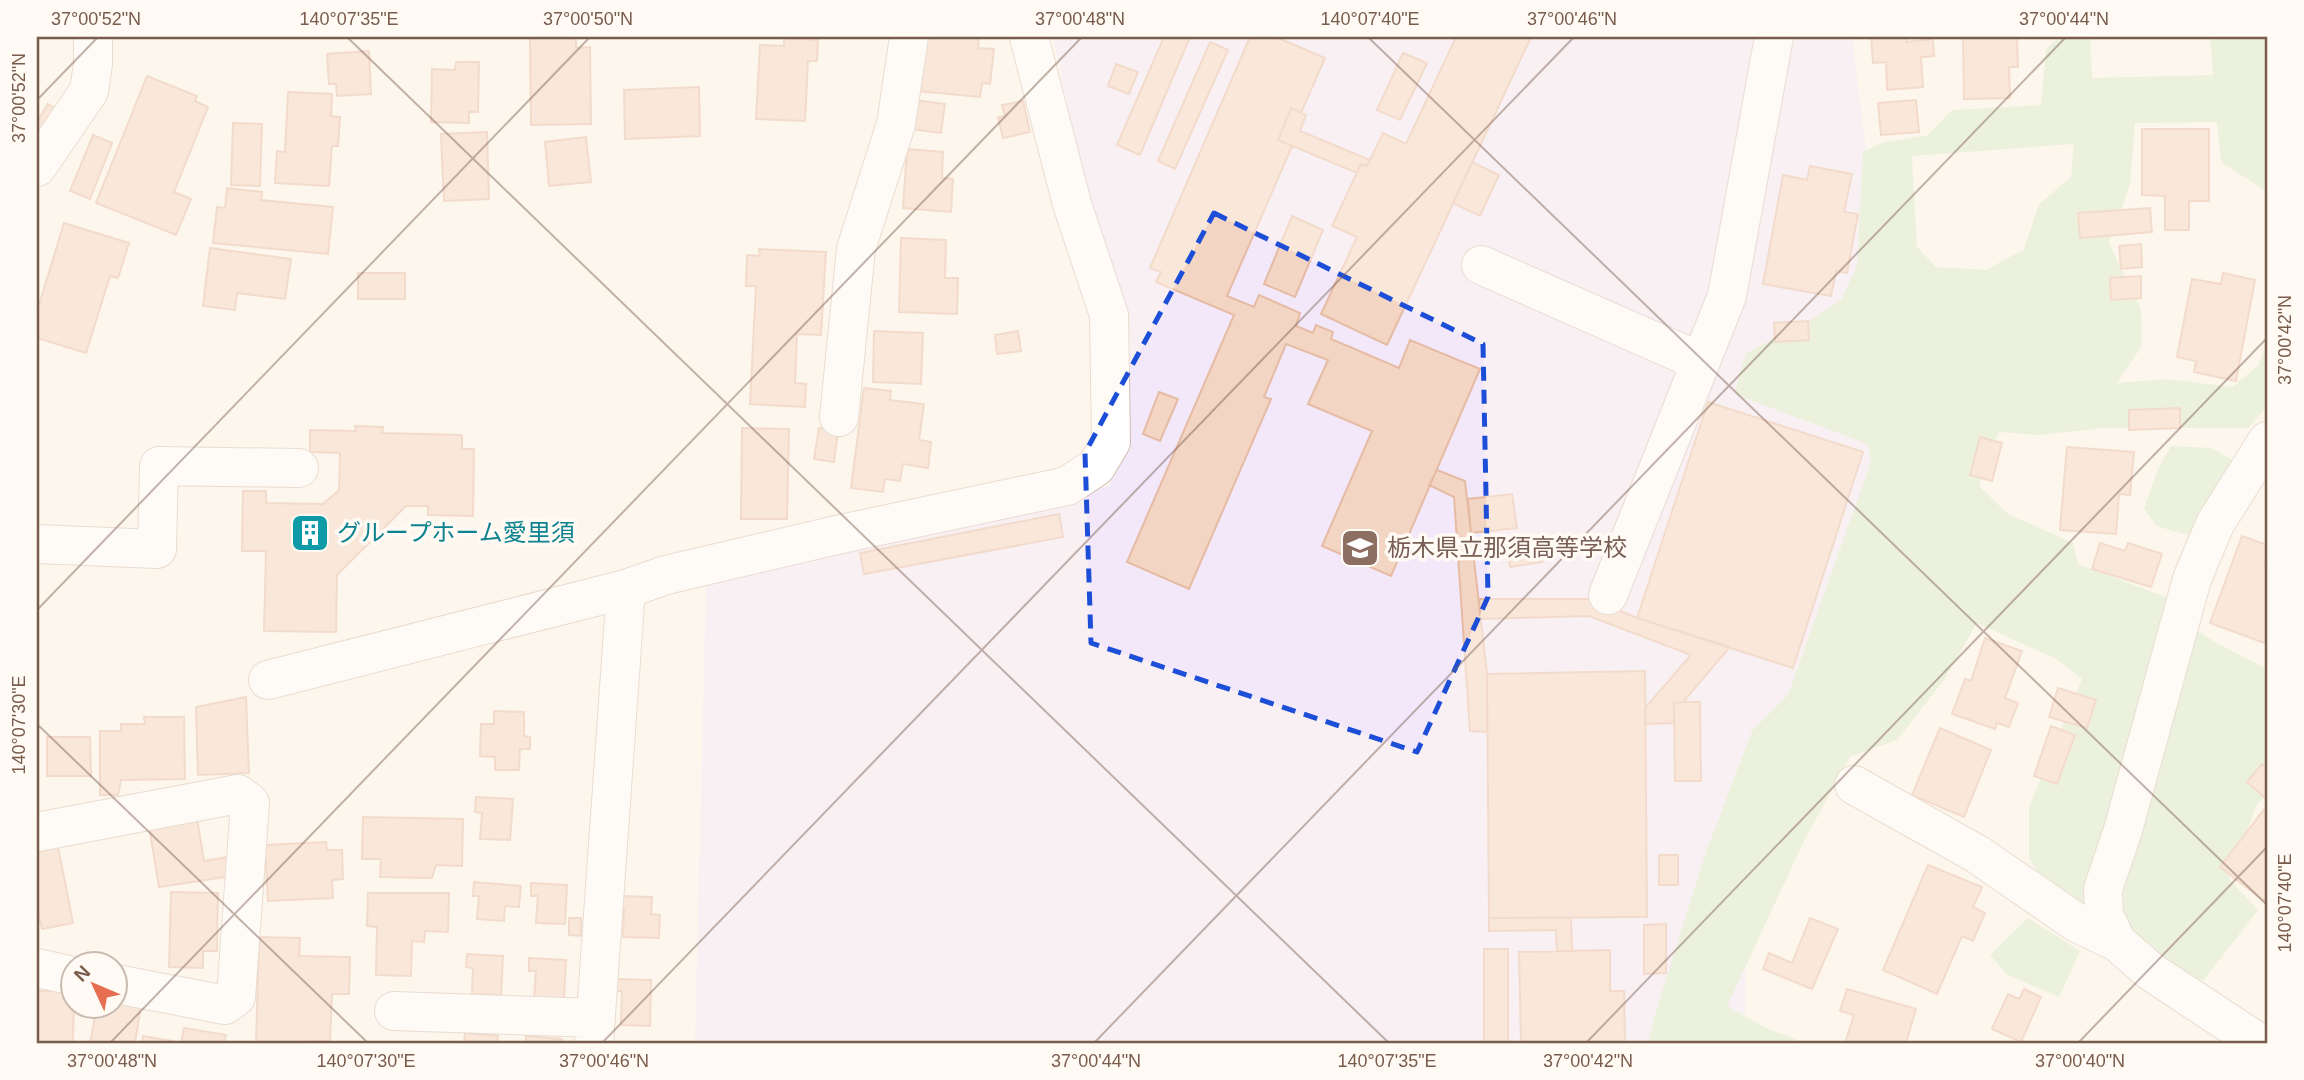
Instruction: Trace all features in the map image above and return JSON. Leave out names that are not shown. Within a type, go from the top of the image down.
[{"type":"street","points":[[37,167],[89,91],[93,37]]},
{"type":"street","points":[[839,416],[856,249],[896,124],[909,37]]},
{"type":"street","points":[[268,680],[626,589],[666,575],[841,534],[1067,486],[1096,467],[1111,443],[1109,315],[1072,204],[1029,37]]},
{"type":"street","points":[[1608,595],[1727,296],[1774,37]]},
{"type":"street","points":[[1481,265],[1701,362]]},
{"type":"street","points":[[2117,942],[2104,915],[2103,889],[2123,830],[2192,579],[2215,524],[2267,441]]},
{"type":"street","points":[[37,544],[157,549],[159,466],[299,468]]},
{"type":"street","points":[[394,1011],[594,1031],[626,589]]},
{"type":"street","points":[[1854,785],[1977,854],[2077,923],[2117,942],[2150,971],[2259,1043]]},
{"type":"street","points":[[37,832],[238,794],[250,803],[236,997],[225,1005],[130,987]]},
{"type":"street","points":[[37,968],[60,973]]},
{"type":"highlighted area","points":[[1214,213],[1483,344],[1488,597],[1417,752],[1091,643],[1085,453]]},
{"type":"shaded area","name":"栃木県立那須高等学校","points":[[1053,37],[1852,37],[1901,432],[1749,858],[1744,1043],[695,1043],[706,583],[1016,512],[1109,486],[1123,446],[1128,314],[1089,204]]},
{"type":"green space","points":[[2059,37],[2090,37],[2092,78],[2213,75],[2210,37],[2267,37],[2267,192],[2221,162],[2217,122],[2135,123],[2130,185],[2109,243],[2141,309],[2142,346],[2117,383],[2167,379],[2232,387],[2259,365],[2267,340],[2267,407],[2248,428],[2104,428],[2038,435],[1999,432],[1979,486],[2008,514],[2073,543],[2078,564],[2166,597],[2185,621],[2198,631],[2267,669],[2267,795],[2257,804],[2229,879],[2258,910],[2204,980],[2189,980],[2047,888],[2029,858],[2029,807],[2082,679],[2056,659],[1977,623],[1944,680],[1897,740],[1850,757],[1804,841],[1727,1006],[1766,1028],[1805,1043],[1648,1043],[1706,852],[1752,731],[1788,695],[1871,462],[1868,444],[1734,394],[1746,353],[1816,317],[1841,300],[1857,266],[1863,152],[1881,143],[1928,135],[1952,110],[2041,105],[2046,49]],"holes":[[[2074,144],[2071,177],[2039,204],[2024,249],[1986,270],[1936,267],[1917,247],[1912,156]]]},
{"type":"green space","points":[[2171,446],[2212,448],[2232,460],[2191,536],[2156,526],[2144,508],[2158,469]]},
{"type":"green space","points":[[2028,918],[2080,951],[2059,997],[2007,975],[1990,955]]},
{"type":"building","points":[[530,37],[576,37],[576,48],[590,47],[591,124],[531,125]]},
{"type":"building","points":[[923,37],[979,37],[978,48],[994,49],[990,84],[982,83],[980,97],[918,91]]},
{"type":"building","points":[[1164,37],[1190,37],[1140,155],[1117,145]]},
{"type":"building","points":[[1250,37],[1276,37],[1325,58],[1301,113],[1291,108],[1278,140],[1292,146],[1227,296],[1254,307],[1259,295],[1300,313],[1296,326],[1313,333],[1316,325],[1333,332],[1331,339],[1399,368],[1410,340],[1480,369],[1391,576],[1322,546],[1372,431],[1308,404],[1328,360],[1286,344],[1264,397],[1271,399],[1189,589],[1127,562],[1234,315],[1156,282],[1161,272],[1150,268]]},
{"type":"building","points":[[1456,37],[1531,37],[1387,345],[1321,314],[1357,237],[1332,226],[1361,164],[1367,166],[1383,133],[1406,144]]},
{"type":"building","points":[[1871,37],[1906,37],[1907,42],[1933,39],[1934,56],[1921,57],[1923,87],[1887,90],[1886,62],[1873,63]]},
{"type":"building","points":[[1963,37],[2017,37],[2018,67],[2009,67],[2010,98],[1964,99]]},
{"type":"building","points":[[784,38],[818,40],[817,61],[808,61],[805,121],[756,119],[760,45],[784,46]]},
{"type":"building","points":[[1210,42],[1228,50],[1175,169],[1158,161]]},
{"type":"building","points":[[369,51],[371,94],[337,96],[336,84],[329,84],[327,54]]},
{"type":"building","points":[[1403,53],[1427,63],[1400,120],[1377,110]]},
{"type":"building","points":[[456,62],[479,62],[478,112],[469,112],[469,123],[431,122],[432,69],[455,70]]},
{"type":"building","points":[[1116,64],[1138,72],[1129,94],[1108,86]]},
{"type":"building","points":[[147,76],[197,96],[195,101],[208,107],[174,192],[191,199],[176,235],[96,203]]},
{"type":"building","points":[[699,87],[700,136],[625,139],[624,90]]},
{"type":"building","points":[[288,92],[332,94],[331,116],[340,117],[338,146],[332,146],[329,186],[275,183],[277,151],[285,152]]},
{"type":"building","points":[[914,100],[945,104],[941,133],[910,129]]},
{"type":"building","points":[[1916,100],[1919,132],[1881,135],[1878,103]]},
{"type":"building","points":[[1023,101],[1030,132],[1003,138],[998,117],[1005,116],[1002,105]]},
{"type":"building","points":[[48,104],[59,111],[37,147],[37,122]]},
{"type":"building","points":[[1291,108],[1306,115],[1300,131],[1370,160],[1367,166],[1361,164],[1357,173],[1278,140]]},
{"type":"building","points":[[233,123],[262,124],[260,186],[231,185]]},
{"type":"building","points":[[2142,129],[2209,129],[2209,201],[2189,201],[2189,230],[2165,230],[2165,196],[2142,195]]},
{"type":"building","points":[[487,132],[489,199],[444,201],[441,134]]},
{"type":"building","points":[[93,135],[112,143],[90,199],[70,191]]},
{"type":"building","points":[[586,137],[591,182],[549,186],[545,142]]},
{"type":"building","points":[[907,149],[943,152],[942,178],[953,179],[951,212],[903,208]]},
{"type":"building","points":[[1472,162],[1499,175],[1480,216],[1453,203]]},
{"type":"building","points":[[1810,166],[1852,174],[1844,212],[1858,214],[1847,273],[1836,271],[1831,296],[1763,284],[1783,175],[1807,180]]},
{"type":"building","points":[[227,188],[262,192],[261,200],[333,207],[328,254],[213,243],[217,207],[225,208]]},
{"type":"building","points":[[2150,208],[2152,232],[2080,238],[2078,213]]},
{"type":"building","points":[[1292,216],[1323,230],[1295,297],[1264,284]]},
{"type":"building","points":[[64,223],[129,243],[118,278],[110,276],[86,353],[37,338],[37,304],[39,305]]},
{"type":"building","points":[[901,238],[946,240],[945,278],[958,278],[957,314],[899,312]]},
{"type":"building","points":[[2141,244],[2142,267],[2121,269],[2119,246]]},
{"type":"building","points":[[210,248],[291,259],[285,299],[237,293],[235,310],[203,306]]},
{"type":"building","points":[[759,249],[826,252],[821,335],[797,334],[795,383],[806,384],[805,407],[750,404],[756,286],[746,286],[747,255],[760,256]]},
{"type":"building","points":[[358,273],[405,273],[405,299],[358,299]]},
{"type":"building","points":[[2223,273],[2255,280],[2236,381],[2194,372],[2196,361],[2177,357],[2192,279],[2221,284]]},
{"type":"building","points":[[2141,276],[2141,298],[2111,300],[2110,278]]},
{"type":"building","points":[[1808,321],[1809,340],[1775,342],[1774,323]]},
{"type":"building","points":[[874,331],[923,333],[921,384],[873,382]]},
{"type":"building","points":[[1018,331],[1021,351],[997,354],[995,335]]},
{"type":"building","points":[[864,388],[891,391],[890,400],[924,404],[919,440],[931,442],[928,468],[903,464],[900,481],[885,479],[883,492],[851,488]]},
{"type":"building","points":[[1159,392],[1178,399],[1160,441],[1143,434]]},
{"type":"building","points":[[1708,402],[1863,452],[1793,668],[1637,618]]},
{"type":"building","points":[[2180,408],[2180,428],[2129,430],[2129,410]]},
{"type":"building","name":"グループホーム愛里須","points":[[355,426],[383,427],[382,433],[462,435],[462,449],[474,449],[473,516],[428,515],[428,506],[406,506],[337,575],[336,632],[264,631],[266,551],[242,551],[243,491],[266,491],[266,503],[323,504],[339,490],[340,453],[310,452],[310,430],[356,431]]},
{"type":"building","points":[[742,428],[789,429],[787,519],[741,519]]},
{"type":"building","points":[[819,428],[838,431],[834,462],[814,459]]},
{"type":"building","points":[[1980,437],[2002,443],[1992,481],[1970,475]]},
{"type":"building","points":[[2067,447],[2134,452],[2130,495],[2119,494],[2116,534],[2060,530]]},
{"type":"building","points":[[1437,470],[1465,481],[1487,674],[1487,732],[1470,731],[1454,497],[1429,485]]},
{"type":"building","points":[[1512,494],[1517,528],[1471,533],[1468,499]]},
{"type":"building","points":[[1059,514],[1063,537],[864,574],[860,553]]},
{"type":"building","points":[[2242,536],[2267,545],[2267,644],[2210,623]]},
{"type":"building","points":[[1539,539],[1542,562],[1510,567],[1507,544]]},
{"type":"building","points":[[2100,543],[2125,551],[2128,543],[2162,554],[2151,587],[2092,569]]},
{"type":"building","points":[[1479,599],[1593,599],[1637,618],[1730,647],[1683,702],[1674,703],[1674,723],[1645,724],[1645,708],[1691,655],[1589,616],[1480,619]]},
{"type":"building","points":[[1985,638],[2022,651],[2005,698],[2018,703],[2009,727],[1997,723],[1995,729],[1952,714],[1965,679],[1971,681]]},
{"type":"building","points":[[1645,671],[1647,917],[1489,918],[1487,674]]},
{"type":"building","points":[[2058,688],[2096,700],[2087,728],[2049,717]]},
{"type":"building","points":[[246,697],[249,773],[198,775],[196,707]]},
{"type":"building","points":[[1700,702],[1701,781],[1675,781],[1674,703]]},
{"type":"building","points":[[494,711],[524,712],[524,736],[530,737],[530,749],[520,749],[519,770],[495,770],[495,757],[480,756],[481,724],[494,724]]},
{"type":"building","points":[[144,717],[184,717],[185,779],[121,780],[118,795],[100,795],[100,731],[121,731],[121,724],[145,724]]},
{"type":"building","points":[[2051,726],[2075,735],[2057,784],[2034,776]]},
{"type":"building","points":[[1940,728],[1991,750],[1964,817],[1912,795]]},
{"type":"building","points":[[47,737],[90,737],[91,776],[47,776]]},
{"type":"building","points":[[2262,764],[2267,768],[2265,798],[2247,782]]},
{"type":"building","points":[[476,797],[513,799],[510,840],[480,839],[482,813],[475,812]]},
{"type":"building","points":[[2265,808],[2267,810],[2267,903],[2220,867]]},
{"type":"building","points":[[363,817],[463,819],[462,866],[436,865],[432,878],[380,877],[381,859],[362,859]]},
{"type":"building","points":[[197,818],[204,861],[229,857],[232,876],[159,887],[149,826]]},
{"type":"building","points":[[326,842],[327,850],[342,850],[343,879],[332,880],[333,898],[268,901],[265,845]]},
{"type":"building","points":[[58,847],[73,923],[42,929],[37,908],[37,852]]},
{"type":"building","points":[[1659,855],[1678,855],[1678,885],[1659,885]]},
{"type":"building","points":[[1928,865],[1982,887],[1973,907],[1985,913],[1973,941],[1962,936],[1937,994],[1883,970]]},
{"type":"building","points":[[474,882],[521,886],[519,907],[505,906],[504,921],[477,919],[479,896],[473,896]]},
{"type":"building","points":[[531,883],[567,885],[565,924],[536,923],[538,896],[531,896]]},
{"type":"building","points":[[171,892],[218,893],[217,951],[203,951],[203,968],[169,967]]},
{"type":"building","points":[[368,893],[449,893],[448,932],[425,931],[424,942],[412,941],[411,976],[376,975],[377,927],[367,926]]},
{"type":"building","points":[[618,896],[652,897],[651,914],[660,915],[659,938],[623,937],[624,909],[618,908]]},
{"type":"building","points":[[569,918],[581,918],[581,936],[569,935]]},
{"type":"building","points":[[1489,918],[1571,918],[1572,951],[1557,951],[1556,930],[1489,931]]},
{"type":"building","points":[[1810,918],[1838,929],[1812,989],[1763,969],[1769,953],[1792,963]]},
{"type":"building","points":[[1666,924],[1666,973],[1644,974],[1644,925]]},
{"type":"building","points":[[259,937],[300,938],[299,956],[350,957],[349,994],[332,994],[330,1041],[256,1043]]},
{"type":"building","points":[[1484,949],[1508,949],[1508,1043],[1484,1043]]},
{"type":"building","points":[[1610,950],[1610,991],[1624,991],[1625,1043],[1521,1043],[1519,952]]},
{"type":"building","points":[[467,954],[503,956],[501,995],[472,994],[473,968],[466,967]]},
{"type":"building","points":[[529,958],[566,960],[564,999],[534,998],[536,971],[529,971]]},
{"type":"building","points":[[614,979],[651,980],[650,1026],[621,1025],[622,991],[614,991]]},
{"type":"building","points":[[1847,989],[1916,1009],[1906,1043],[1845,1043],[1854,1015],[1840,1011]]},
{"type":"building","points":[[2024,989],[2041,997],[2021,1042],[1992,1029],[2008,994],[2019,999]]},
{"type":"building","points":[[37,991],[60,991],[60,1020],[73,1020],[73,1043],[37,1043]]},
{"type":"building","points":[[130,1002],[141,1004],[135,1043],[90,1043],[94,1020],[130,1020]]},
{"type":"building","points":[[184,1028],[226,1035],[224,1043],[181,1043]]},
{"type":"building","points":[[465,1033],[498,1036],[497,1043],[464,1043]]},
{"type":"building","points":[[143,1036],[173,1041],[142,1043]]},
{"type":"building","points":[[526,1036],[562,1039],[562,1043],[526,1043]]},
{"type":"place","name":"グループホーム愛里須","points":[[310,533]]},
{"type":"place","name":"栃木県立那須高等学校","points":[[1360,548]]}]
